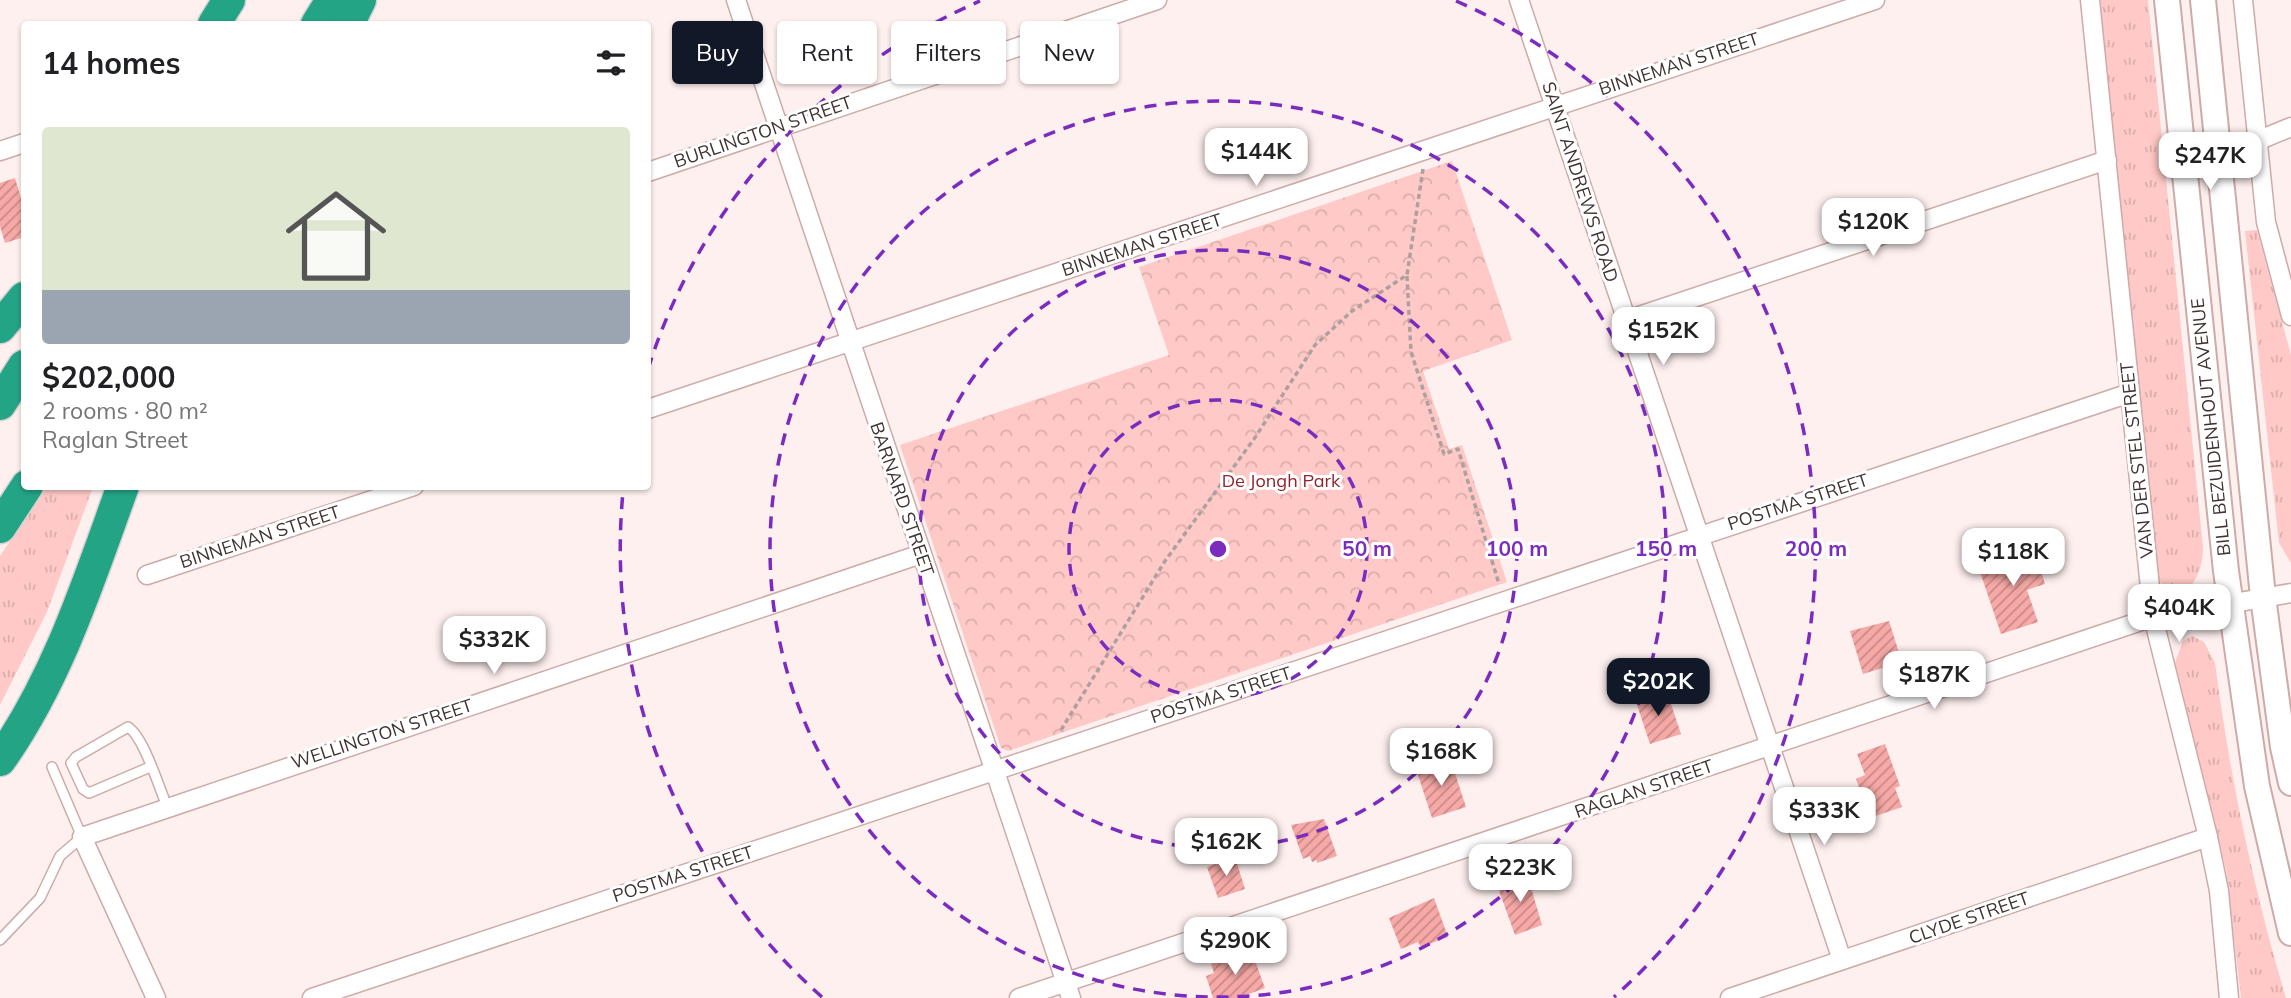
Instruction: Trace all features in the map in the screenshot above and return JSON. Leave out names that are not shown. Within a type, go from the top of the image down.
[{"type":"highway","points":[[216,21],[229,0]]},
{"type":"highway","points":[[238,21],[250,0]]},
{"type":"highway","points":[[319,21],[332,0]]},
{"type":"highway","points":[[350,21],[360,0]]},
{"type":"highway","points":[[0,327],[21,302]]},
{"type":"highway","points":[[0,404],[21,371]]},
{"type":"highway","points":[[0,527],[24,490]]},
{"type":"highway","points":[[0,760],[46,680],[74,620],[122,490]]},
{"type":"main road","name":"BILL BEZUIDENHOUT AVENUE","points":[[2167,0],[2231,602],[2257,786],[2291,933]]},
{"type":"main road","name":"BILL BEZUIDENHOUT AVENUE","points":[[2203,0],[2263,597],[2283,747],[2291,783]]},
{"type":"street","name":"BARNARD STREET","points":[[736,0],[1068,990]]},
{"type":"street","name":"BURLINGTON STREET","points":[[651,171],[1157,0]]},
{"type":"street","name":"SAINT ANDREWS ROAD","points":[[1519,0],[1842,960]]},
{"type":"street","name":"BINNEMAN STREET","points":[[651,408],[1875,0]]},
{"type":"street","name":"VAN DER STEL STREET","points":[[2090,0],[2153,617],[2219,891],[2229,998]]},
{"type":"street","points":[[2243,0],[2266,222],[2291,316]]},
{"type":"street","points":[[2257,141],[2291,127]]},
{"type":"street","points":[[0,151],[21,143]]},
{"type":"street","points":[[1626,320],[2107,160]]},
{"type":"street","name":"POSTMA STREET","points":[[312,998],[2130,393]]},
{"type":"street","name":"BINNEMAN STREET","points":[[147,575],[402,490]]},
{"type":"street","name":"WELLINGTON STREET","points":[[82,837],[167,806],[921,554]]},
{"type":"street","name":"RAGLAN STREET","points":[[1020,998],[1068,990],[1770,746],[2153,617],[2291,593]]},
{"type":"street","points":[[82,837],[156,998]]},
{"type":"street","name":"CLYDE STREET","points":[[1730,998],[2208,837]]},
{"type":"lane","points":[[150,767],[89,793],[83,789],[71,763],[76,757],[125,727],[135,732],[167,806]]},
{"type":"lane","points":[[0,940],[40,898],[60,856],[82,837],[52,767]]},
{"type":"path","points":[[1423,164],[1407,275],[1409,336],[1414,363],[1444,454],[1458,449],[1500,586]]},
{"type":"path","points":[[1058,735],[1165,561],[1246,450],[1315,345],[1352,311],[1407,275]]},
{"type":"green space","points":[[2100,0],[2148,0],[2203,548],[2199,573],[2195,580],[2184,590],[2177,592],[2168,591],[2159,581]]},
{"type":"green space","name":"De Jongh Park","points":[[1452,161],[1512,340],[1423,371],[1449,449],[1462,445],[1507,582],[1008,751],[1001,748],[900,445],[1169,355],[1139,267]]},
{"type":"green space","points":[[2257,230],[2291,355],[2291,563],[2279,543],[2245,231]]},
{"type":"green space","points":[[45,490],[92,490],[47,612],[0,705],[0,556]]},
{"type":"green space","points":[[2192,636],[2204,642],[2215,663],[2244,832],[2286,998],[2241,998],[2226,870],[2175,663],[2183,641]]},
{"type":"building","points":[[15,178],[21,198],[21,238],[5,243],[0,226],[0,183]]},
{"type":"building","points":[[2033,545],[2045,584],[2027,590],[2038,622],[2001,634],[1978,566]]},
{"type":"building","points":[[1889,621],[1902,662],[1863,674],[1850,631]]},
{"type":"building","points":[[1667,692],[1681,734],[1650,744],[1636,702]]},
{"type":"building","points":[[1885,744],[1900,786],[1895,788],[1902,807],[1870,818],[1856,779],[1865,775],[1857,754]]},
{"type":"building","points":[[1450,758],[1466,807],[1432,818],[1416,769]]},
{"type":"building","points":[[1324,819],[1337,856],[1317,863],[1317,860],[1312,862],[1310,856],[1303,859],[1291,825]]},
{"type":"building","points":[[1235,857],[1245,889],[1218,898],[1207,867]]},
{"type":"building","points":[[1527,874],[1542,925],[1515,935],[1497,885]]},
{"type":"building","points":[[1434,898],[1448,937],[1421,947],[1418,942],[1401,949],[1389,918]]},
{"type":"building","points":[[1251,950],[1265,988],[1238,998],[1213,998],[1206,976],[1214,973],[1211,964]]}]
